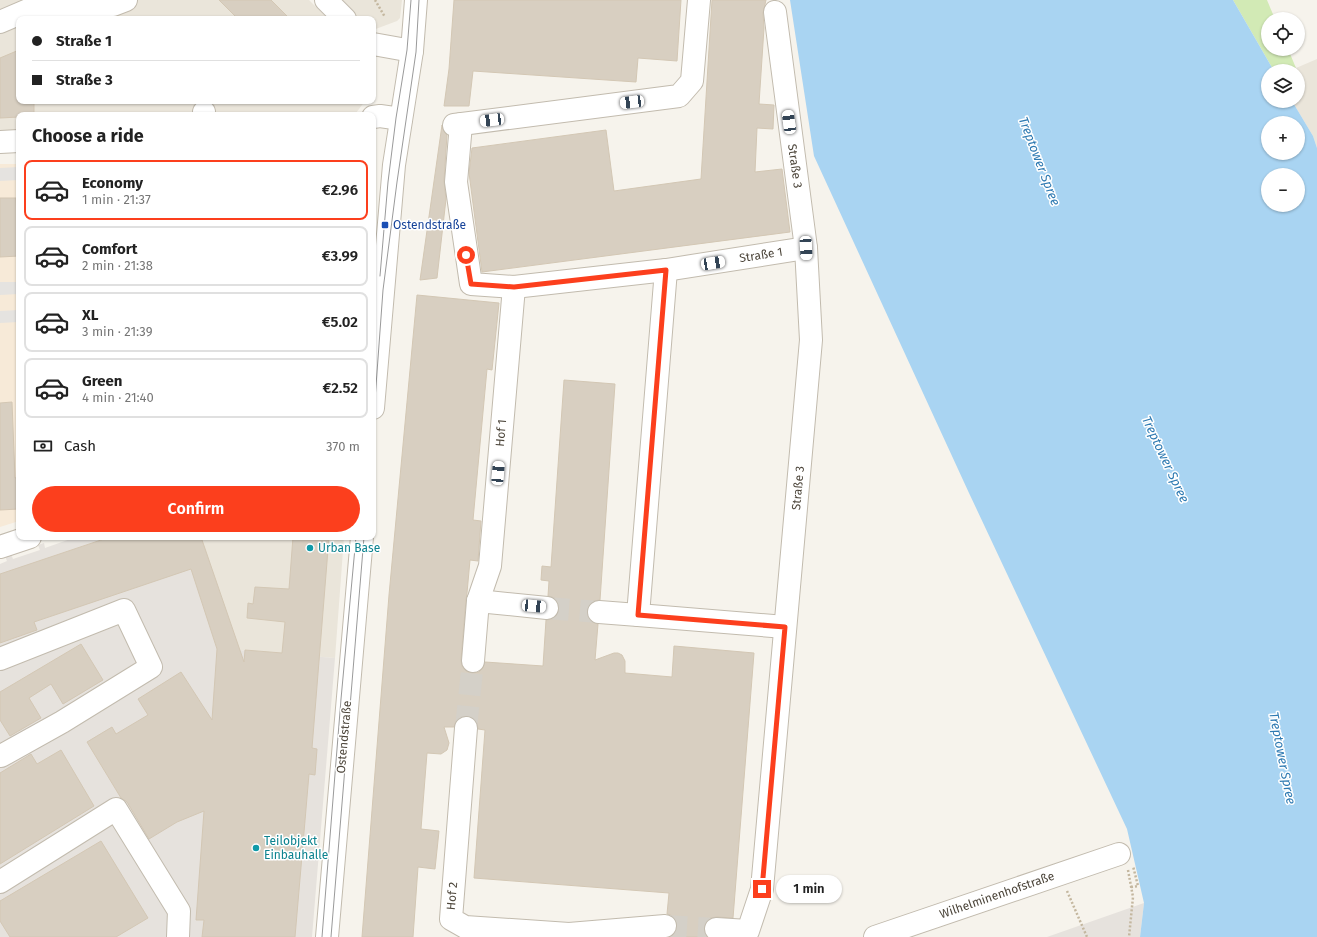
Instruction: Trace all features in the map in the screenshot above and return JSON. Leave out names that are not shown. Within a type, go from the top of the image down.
[{"type":"street","points":[[0,22],[35,7],[113,5],[126,0]]},
{"type":"street","points":[[326,0],[342,16]]},
{"type":"street","points":[[376,373],[394,165],[412,51],[416,0]]},
{"type":"street","name":"Straße 1","points":[[699,0],[692,81],[679,96],[458,125],[456,182],[471,284],[514,287],[666,270],[806,248]]},
{"type":"street","name":"Straße 3","points":[[716,929],[748,931],[762,889],[811,340],[806,248],[775,12]]},
{"type":"street","points":[[376,45],[412,51]]},
{"type":"street","points":[[376,117],[401,119]]},
{"type":"street","points":[[0,142],[16,141]]},
{"type":"street","points":[[638,615],[666,270]]},
{"type":"street","name":"Hof 1","points":[[473,661],[478,601],[490,566],[514,287]]},
{"type":"street","points":[[0,547],[21,540]]},
{"type":"street","name":"Ostendstraße","points":[[327,937],[362,540]]},
{"type":"street","points":[[478,601],[547,608]]},
{"type":"street","points":[[0,659],[124,610],[151,667],[62,722],[1,756],[0,755]]},
{"type":"street","points":[[599,612],[785,627]]},
{"type":"street","name":"Hof 2","points":[[466,728],[451,919],[464,932],[569,934],[666,926]]},
{"type":"street","points":[[0,882],[116,809],[179,911],[178,937]]},
{"type":"street","name":"Wilhelminenhofstraße","points":[[875,937],[1119,854]]},
{"type":"path","points":[[375,0],[385,17]]},
{"type":"path","points":[[1119,854],[1124,854],[1133,896],[1129,937]]},
{"type":"path","points":[[1131,887],[1138,886],[1135,872]]},
{"type":"path","points":[[1060,874],[1087,937]]},
{"type":"shaded area","points":[[0,0],[309,0],[325,16],[16,16],[16,104],[363,104],[357,112],[16,112],[16,131],[0,132]]},
{"type":"shaded area","points":[[339,0],[402,0],[400,18],[397,21],[376,29],[376,16],[356,16]]},
{"type":"shaded area","points":[[1317,59],[1317,148],[1313,136],[1305,123],[1305,116],[1301,116],[1296,108],[1305,108],[1305,64]]},
{"type":"shaded area","points":[[0,164],[16,164],[16,522],[0,527]]},
{"type":"shaded area","points":[[16,167],[16,180],[0,181],[0,168]]},
{"type":"shaded area","points":[[0,282],[16,282],[16,294],[0,295]]},
{"type":"shaded area","points":[[16,310],[16,322],[0,323],[0,311]]},
{"type":"shaded area","points":[[68,540],[202,540],[239,650],[335,658],[312,937],[0,937],[0,564],[7,561],[5,556],[11,554],[13,559],[40,550],[38,545],[44,543],[45,548]]},
{"type":"shaded area","points":[[202,540],[344,540],[335,658],[239,650]]},
{"type":"shaded area","points":[[1144,903],[1140,937],[1047,937]]},
{"type":"green space","points":[[1233,0],[1267,0],[1272,12],[1261,12],[1261,48]]},
{"type":"green space","points":[[1265,56],[1291,56],[1294,64],[1270,64]]},
{"type":"water","name":"Treptower Spree","points":[[790,0],[1233,0],[1261,48],[1261,56],[1265,56],[1270,64],[1261,64],[1261,108],[1296,108],[1301,116],[1261,116],[1261,160],[1305,160],[1305,123],[1313,136],[1317,148],[1317,937],[1140,937],[1144,903],[1127,829],[969,493],[814,156]]},
{"type":"building","points":[[219,0],[271,0],[287,16],[235,16]]},
{"type":"building","points":[[454,0],[681,0],[677,61],[638,58],[636,82],[473,71],[469,106],[444,106],[449,69]]},
{"type":"building","points":[[712,0],[766,0],[763,13],[764,28],[759,104],[774,105],[773,129],[757,128],[755,172],[782,169],[790,232],[482,272],[469,173],[472,148],[606,130],[614,191],[701,179]]},
{"type":"building","points":[[16,51],[16,104],[34,104],[34,112],[16,112],[16,117],[0,118],[0,58]]},
{"type":"building","points":[[442,125],[444,132],[447,135],[444,181],[446,199],[437,278],[420,280]]},
{"type":"building","points":[[0,198],[16,198],[16,256],[0,257]]},
{"type":"building","points":[[417,295],[499,303],[492,370],[487,369],[473,520],[481,521],[478,561],[470,560],[466,600],[461,660],[462,666],[466,671],[472,673],[479,672],[483,668],[485,662],[543,666],[546,620],[557,616],[559,609],[555,598],[548,596],[549,581],[541,580],[542,566],[551,567],[564,380],[615,384],[600,600],[593,601],[589,605],[587,611],[588,618],[592,622],[598,624],[595,660],[618,653],[622,655],[625,661],[625,673],[672,677],[674,646],[754,653],[733,918],[710,918],[706,922],[704,928],[707,937],[670,937],[676,932],[677,925],[675,919],[671,915],[667,914],[669,893],[474,878],[485,730],[478,729],[477,723],[473,718],[467,716],[460,717],[456,721],[454,727],[444,727],[449,743],[447,750],[441,754],[427,753],[421,829],[439,831],[435,869],[418,867],[413,937],[362,937],[389,595]]},
{"type":"building","points":[[12,402],[16,509],[0,510],[0,403]]},
{"type":"building","points":[[101,540],[202,540],[244,662],[245,650],[282,653],[285,622],[247,618],[248,603],[253,604],[255,587],[289,589],[293,540],[329,540],[312,748],[317,749],[315,775],[309,774],[295,937],[202,937],[204,920],[196,920],[204,811],[177,822],[149,839],[127,802],[121,798],[87,742],[112,727],[116,734],[148,715],[138,699],[181,672],[212,720],[217,649],[191,569],[34,622],[37,630],[0,643],[0,574]]},
{"type":"building","points":[[81,644],[103,680],[63,704],[51,684],[29,698],[41,718],[10,736],[0,720],[0,692]]},
{"type":"building","points":[[61,750],[94,806],[0,864],[0,773],[31,754],[37,764]]},
{"type":"building","points":[[101,841],[148,918],[116,937],[10,937],[0,921],[0,901]]},
{"type":"tunnel","points":[[547,608],[599,612]]},
{"type":"tunnel","points":[[466,728],[473,661]]},
{"type":"tunnel","points":[[665,926],[716,929]]},
{"type":"tram line","points":[[380,276],[388,182],[407,50],[411,0]]},
{"type":"tram line","points":[[376,386],[383,290],[416,52],[419,0]]},
{"type":"tram line","points":[[322,937],[341,699],[356,540]]},
{"type":"tram line","points":[[331,937],[364,540]]},
{"type":"place","name":"Ostendstraße","points":[[385,225]]},
{"type":"place","name":"Urban Base","points":[[310,548]]},
{"type":"place","name":"Teilobjekt Einbauhalle","points":[[256,848]]},
{"type":"route","points":[[466,255],[471,284],[514,287],[666,270],[638,615],[785,627],[762,889]]}]
